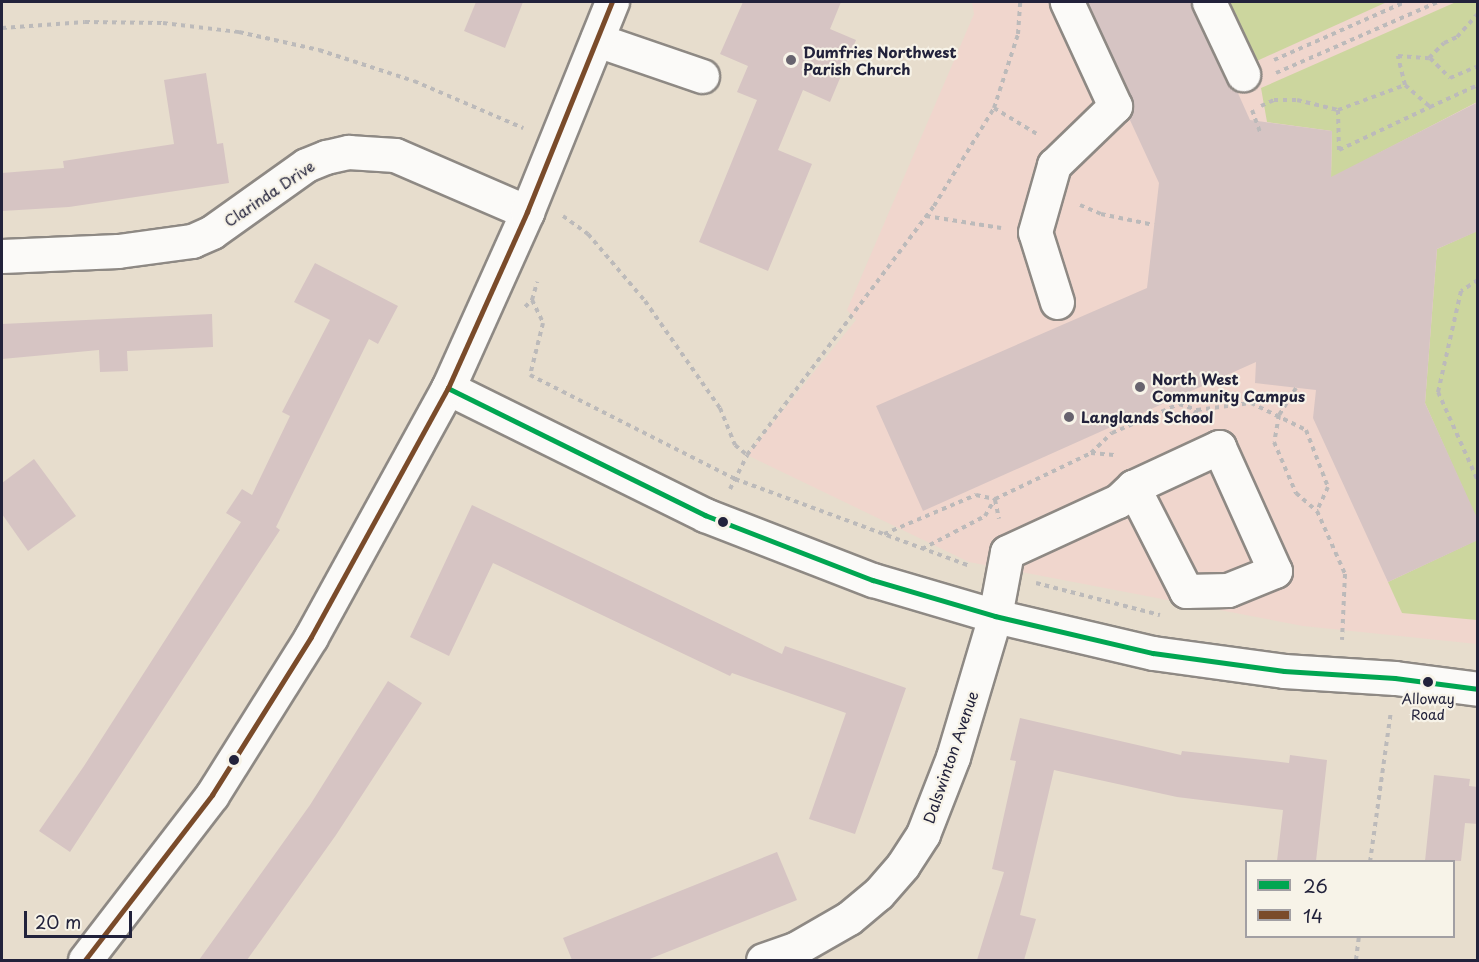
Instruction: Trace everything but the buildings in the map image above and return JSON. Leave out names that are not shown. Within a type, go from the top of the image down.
[{"type":"street","points":[[85,960],[212,795],[311,637],[448,388],[557,142],[612,2]]},
{"type":"street","points":[[1057,302],[1035,232],[1046,192],[1054,165],[1115,106],[1067,2]]},
{"type":"street","points":[[1209,2],[1246,80]]},
{"type":"street","points":[[597,40],[702,76]]},
{"type":"street","name":"Clarinda Drive","points":[[2,256],[118,251],[192,241],[212,232],[306,165],[348,152],[395,155],[527,212]]},
{"type":"street","points":[[448,388],[715,519],[873,580],[995,616],[1153,653],[1284,671],[1395,678],[1478,689]]},
{"type":"street","points":[[1219,447],[1275,572],[1228,590],[1186,591],[1133,487],[1219,447]]},
{"type":"street","name":"Dalswinton Avenue","points":[[763,960],[804,945],[849,918],[878,894],[903,865],[923,834],[938,800],[995,616],[1007,552],[1118,501],[1133,487]]},
{"type":"path","points":[[715,519],[747,454],[926,216],[994,108],[1018,33],[1020,2]]},
{"type":"path","points":[[1246,80],[1405,2]]},
{"type":"path","points":[[1246,80],[1438,2]]},
{"type":"path","points":[[1429,58],[1444,43],[1456,37],[1478,14]]},
{"type":"path","points":[[2,28],[85,22],[163,23],[239,32],[319,50],[414,81],[557,142]]},
{"type":"path","points":[[1430,107],[1405,85],[1398,56],[1429,58],[1450,78],[1478,66]]},
{"type":"path","points":[[1246,80],[1246,99],[1260,132]]},
{"type":"path","points":[[1252,110],[1274,100],[1297,100],[1338,110],[1405,85]]},
{"type":"path","points":[[1338,110],[1339,150],[1478,85]]},
{"type":"path","points":[[994,108],[1049,142],[1062,157]]},
{"type":"path","points":[[1046,192],[1101,214],[1154,225]]},
{"type":"path","points":[[561,214],[588,234],[645,301],[720,408],[735,445],[747,454]]},
{"type":"path","points":[[926,216],[1035,232]]},
{"type":"path","points":[[1478,280],[1461,291],[1438,392],[1478,481]]},
{"type":"path","points":[[532,300],[543,323],[530,375],[735,479],[922,549],[1003,574],[1169,618]]},
{"type":"path","points":[[1296,388],[1279,415],[1274,442],[1296,493],[1317,511]]},
{"type":"path","points":[[1471,466],[1478,463]]},
{"type":"path","points":[[922,549],[985,516],[995,499]]},
{"type":"path","points":[[1331,640],[1353,643]]},
{"type":"path","points":[[1370,860],[1395,678]]},
{"type":"path","points":[[1356,960],[1359,938]]},
{"type":"shaded area","name":"North West Community Campus","points":[[972,2],[1477,2],[1477,644],[1303,626],[969,562],[747,455],[856,320],[847,310],[974,14]]},
{"type":"green space","points":[[1219,2],[1387,2],[1248,65]]},
{"type":"green space","points":[[1456,2],[1477,2],[1477,102],[1331,178],[1332,131],[1267,122],[1261,88]]},
{"type":"green space","points":[[1477,231],[1477,520],[1425,403],[1437,249]]},
{"type":"green space","points":[[1477,540],[1477,620],[1402,613],[1388,582]]},
{"type":"transit line","name":"14","points":[[85,960],[212,795],[311,637],[448,388],[527,212],[612,2]]},
{"type":"transit line","name":"26","points":[[448,388],[705,515],[873,580],[995,616],[1153,653],[1284,671],[1395,678],[1478,689]]},
{"type":"place","name":"Dumfries Northwest Parish Church","points":[[791,60]]},
{"type":"place","name":"North West Community Campus","points":[[1140,387]]},
{"type":"place","name":"Langlands School","points":[[1069,417]]},
{"type":"place","name":"Alloway Road","points":[[1428,682]]}]
